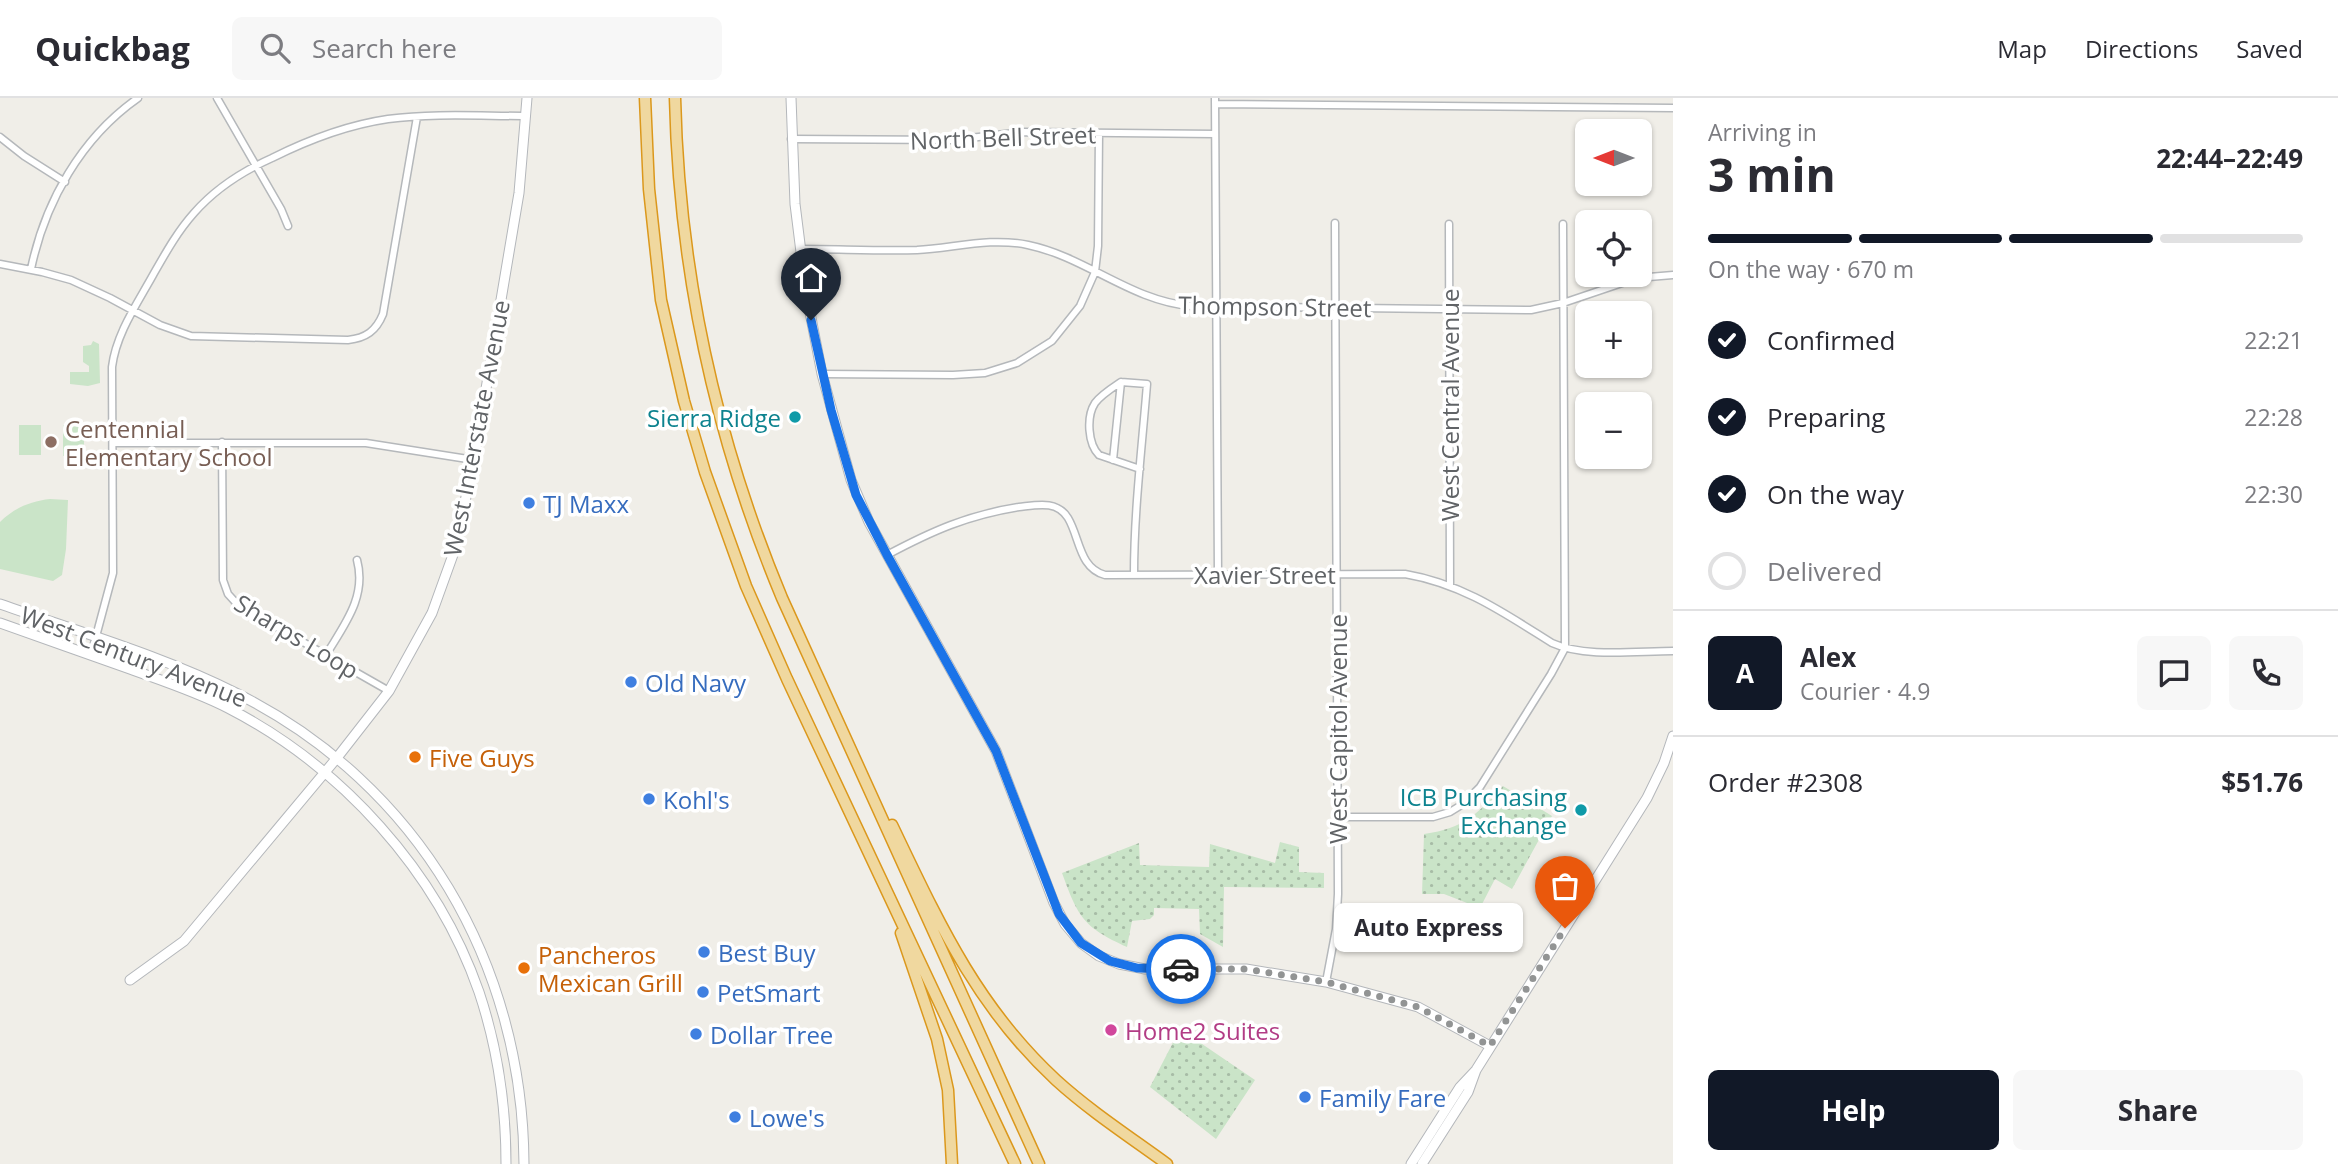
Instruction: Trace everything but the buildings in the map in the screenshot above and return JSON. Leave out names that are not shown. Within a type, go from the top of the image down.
[{"type":"highway","points":[[645,98],[649,189],[662,300],[684,401],[705,472],[746,586],[1015,1164]]},
{"type":"highway","points":[[675,98],[685,239],[699,322],[711,380],[746,502],[770,569],[799,636],[1039,1164]]},
{"type":"highway","points":[[799,636],[943,930],[977,989],[1012,1034],[1055,1079],[1167,1164]]},
{"type":"highway","points":[[879,875],[904,939],[937,1039],[948,1090],[952,1164]]},
{"type":"street","points":[[32,269],[43,221],[65,181],[102,128],[138,98]]},
{"type":"street","points":[[218,98],[288,226]]},
{"type":"street","name":"West Interstate Avenue","points":[[130,980],[184,941],[337,759],[389,691],[423,631],[444,583],[463,520],[519,193],[527,98]]},
{"type":"street","points":[[791,98],[791,139],[800,249],[822,374],[851,480],[866,516],[990,739],[1054,903],[1065,924],[1081,943],[1099,956],[1128,967],[1246,969],[1326,982],[1418,1007],[1490,1046]]},
{"type":"street","points":[[1218,574],[1216,101],[1673,108]]},
{"type":"street","points":[[91,655],[113,573],[113,359],[120,335],[133,311],[171,244],[194,212],[220,188],[257,165],[296,146],[343,129],[386,119],[526,116]]},
{"type":"street","points":[[0,264],[32,269],[83,285],[170,330],[201,338],[348,340],[366,336],[379,324],[383,314],[417,117]]},
{"type":"street","name":"North Bell Street","points":[[791,139],[945,141],[1014,133],[1216,134]]},
{"type":"street","points":[[822,374],[964,375],[1008,367],[1035,354],[1060,333],[1080,306],[1095,272],[1098,246],[1099,133]]},
{"type":"street","points":[[0,137],[24,156],[65,181]]},
{"type":"street","name":"West Capitol Avenue","points":[[1326,982],[1337,922],[1335,223]]},
{"type":"street","name":"West Central Avenue","points":[[1449,224],[1450,585]]},
{"type":"street","points":[[1337,817],[1433,817],[1450,812],[1463,804],[1480,787],[1565,648],[1563,224]]},
{"type":"street","name":"Thompson Street","points":[[800,249],[913,250],[982,242],[1010,242],[1049,251],[1142,295],[1167,303],[1217,307],[1531,310],[1563,303],[1637,278],[1673,275]]},
{"type":"street","points":[[1113,460],[1121,382]]},
{"type":"street","points":[[1134,575],[1147,384],[1121,382],[1096,400],[1092,409],[1089,435],[1099,455],[1140,469]]},
{"type":"street","name":"Sharps Loop","points":[[222,442],[223,580],[228,594],[238,605],[389,691]]},
{"type":"street","points":[[113,443],[366,443],[474,460]]},
{"type":"street","name":"Xavier Street","points":[[887,555],[937,528],[964,519],[989,512],[1044,504],[1065,514],[1083,556],[1092,568],[1105,575],[1405,574],[1450,585],[1479,598],[1552,643],[1565,648],[1588,652],[1673,651]]},
{"type":"street","points":[[326,655],[357,599],[360,578],[357,560]]},
{"type":"street","name":"West Century Avenue","points":[[0,604],[200,677],[239,695],[298,730],[337,759],[396,813],[436,866],[476,940],[500,1001],[520,1091],[524,1164]]},
{"type":"street","name":"West Century Avenue","points":[[0,623],[187,690],[226,707],[288,743],[325,772],[384,831],[443,914],[478,991],[491,1035],[501,1095],[506,1164]]},
{"type":"street","points":[[1422,1164],[1468,1092],[1476,1070],[1490,1046],[1647,798],[1664,763],[1673,736]]},
{"type":"street","points":[[1411,1164],[1460,1087],[1476,1070]]},
{"type":"green space","points":[[93,341],[99,344],[100,383],[88,386],[70,384],[70,372],[89,372],[89,366],[83,362],[83,346],[91,345]]},
{"type":"green space","points":[[19,425],[41,425],[41,455],[19,455]]},
{"type":"green space","points":[[63,425],[84,425],[84,456],[63,456]]},
{"type":"green space","points":[[50,499],[68,500],[62,575],[53,581],[0,569],[0,522],[23,506]]},
{"type":"green space","points":[[1503,786],[1552,816],[1512,889],[1495,879],[1480,908],[1444,894],[1422,894],[1424,834],[1450,828],[1469,819]]},
{"type":"green space","points":[[1280,842],[1299,847],[1299,872],[1324,873],[1324,888],[1224,887],[1223,947],[1200,934],[1199,909],[1154,908],[1154,915],[1150,919],[1132,921],[1127,947],[1101,933],[1084,919],[1062,873],[1139,843],[1140,865],[1209,867],[1210,844],[1275,863]]},
{"type":"green space","points":[[1180,1029],[1255,1080],[1216,1139],[1150,1087]]},
{"type":"way so far","points":[[1181,969],[1246,969],[1326,982],[1418,1007],[1490,1046],[1565,928]]},
{"type":"place","name":"Sierra Ridge","points":[[795,417]]},
{"type":"place","name":"Centennial Elementary School","points":[[51,442]]},
{"type":"place","name":"TJ Maxx","points":[[529,503]]},
{"type":"place","name":"Old Navy","points":[[631,682]]},
{"type":"place","name":"Five Guys","points":[[415,757]]},
{"type":"place","name":"Kohl's","points":[[649,799]]},
{"type":"place","name":"ICB Purchasing Exchange","points":[[1581,810]]},
{"type":"place","name":"Auto Express","points":[[1565,928]]},
{"type":"place","name":"Best Buy","points":[[704,952]]},
{"type":"place","name":"Pancheros Mexican Grill","points":[[524,968]]},
{"type":"place","name":"PetSmart","points":[[703,992]]},
{"type":"place","name":"Home2 Suites","points":[[1111,1030]]},
{"type":"place","name":"Dollar Tree","points":[[696,1034]]},
{"type":"place","name":"Family Fare","points":[[1305,1097]]},
{"type":"place","name":"Lowe's","points":[[735,1117]]},
{"type":"route","points":[[811,320],[831,410],[856,495],[996,751],[1059,914],[1081,943],[1110,961],[1137,968],[1181,969]]}]
